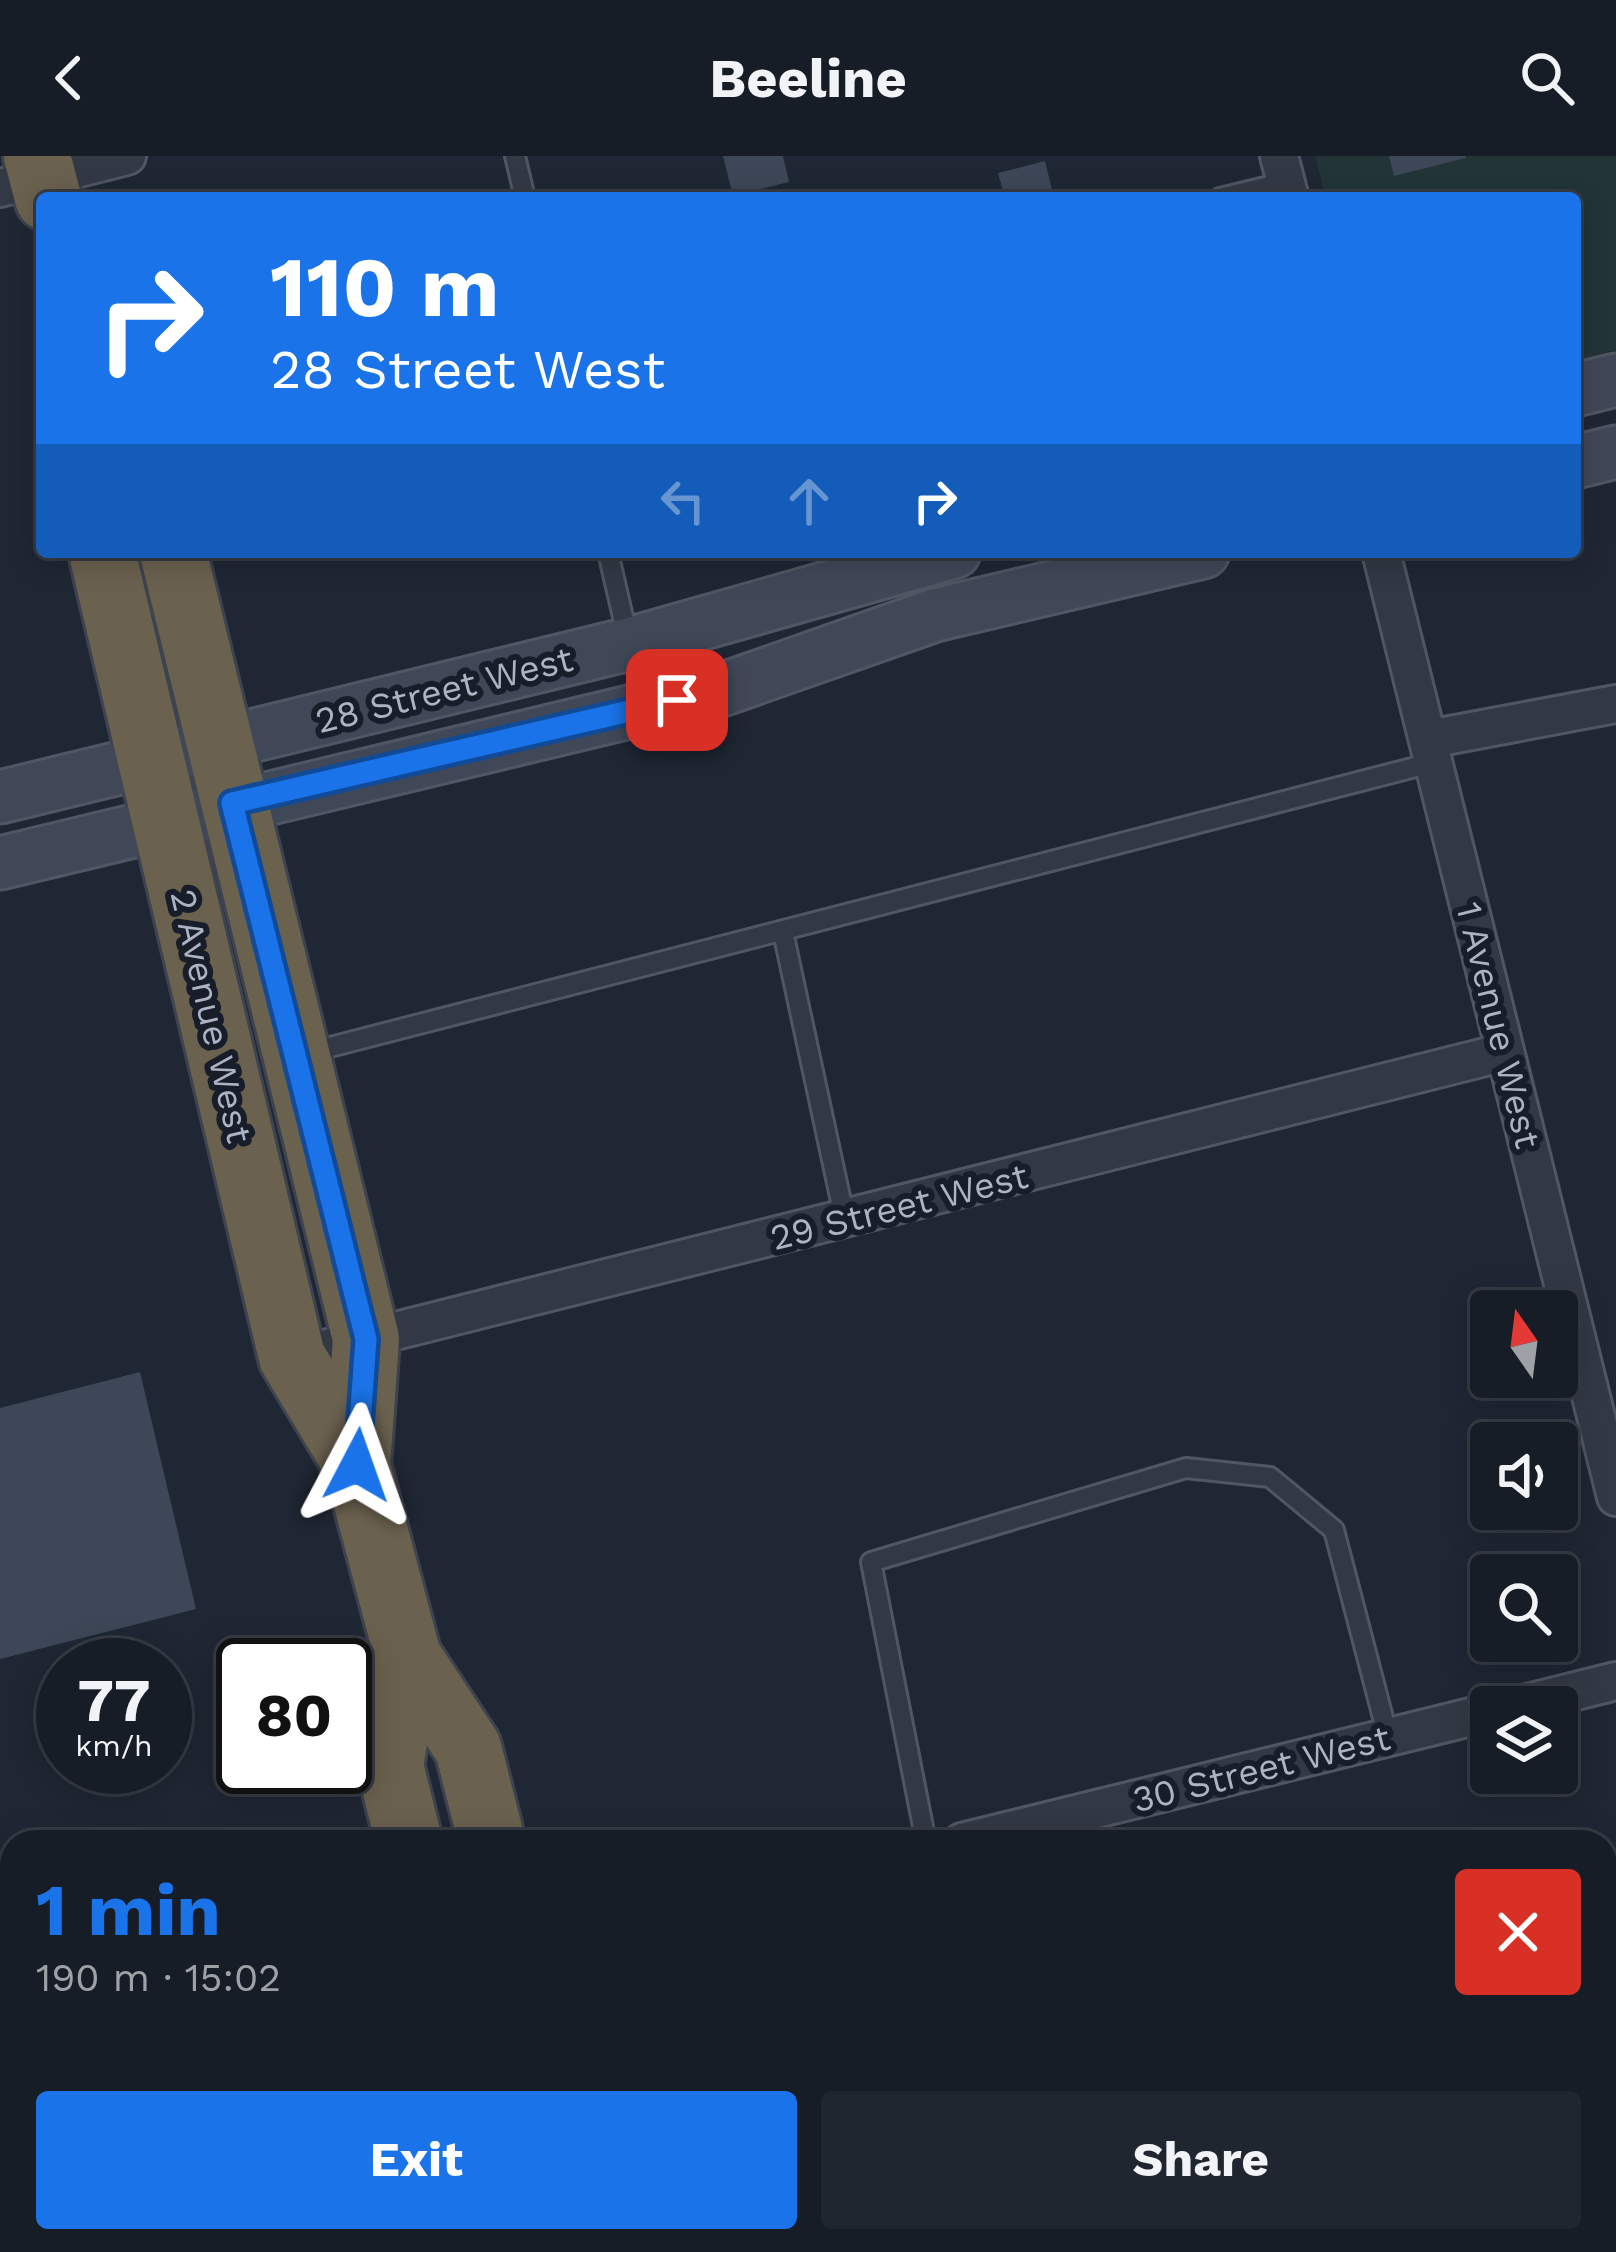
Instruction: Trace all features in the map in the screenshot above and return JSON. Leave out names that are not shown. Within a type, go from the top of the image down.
[{"type":"highway","name":"2 Avenue West","points":[[103,558],[292,1357],[357,1465],[408,1657],[469,1748],[489,1830]]},
{"type":"highway","name":"2 Avenue West","points":[[174,558],[366,1339],[357,1465]]},
{"type":"highway","name":"2 Avenue West","points":[[406,1830],[390,1766],[408,1657]]},
{"type":"street","points":[[32,180],[127,156]]},
{"type":"street","points":[[1581,389],[1616,380]]},
{"type":"street","points":[[1581,461],[1616,452]]},
{"type":"street","name":"28 Street West","points":[[226,774],[629,644],[933,558]]},
{"type":"street","name":"28 Street West","points":[[0,797],[159,790],[226,774],[721,690],[935,615],[1177,558]]},
{"type":"street","name":"1 Avenue West","points":[[1384,558],[1616,1497]]},
{"type":"street","points":[[1432,751],[1616,704]]},
{"type":"street","name":"28 Street West","points":[[0,863],[159,790]]},
{"type":"street","name":"29 Street West","points":[[292,1357],[1504,1052]]},
{"type":"street","points":[[1578,1690],[1616,1681]]},
{"type":"street","name":"30 Street West","points":[[1011,1830],[1470,1717]]},
{"type":"lane","points":[[515,156],[524,192]]},
{"type":"lane","points":[[1241,192],[1285,179]]},
{"type":"lane","points":[[609,558],[629,644]]},
{"type":"lane","points":[[294,1056],[783,932],[1432,751]]},
{"type":"lane","points":[[783,932],[845,1220]]},
{"type":"lane","points":[[924,1830],[872,1562],[1186,1468],[1270,1477],[1334,1530],[1388,1737]]},
{"type":"shaded area","points":[[1315,156],[1616,156],[1616,350],[1581,359],[1581,192],[1324,192]]},
{"type":"building","points":[[723,156],[783,156],[789,182],[732,192]]},
{"type":"building","points":[[1389,156],[1466,156],[1466,158],[1394,176]]},
{"type":"building","points":[[1045,161],[1053,192],[1003,192],[998,173]]},
{"type":"building","points":[[140,1372],[196,1609],[82,1638],[36,1638],[36,1650],[0,1659],[0,1408]]},
{"type":"route","points":[[357,1465],[366,1339],[232,803],[677,700]]}]
